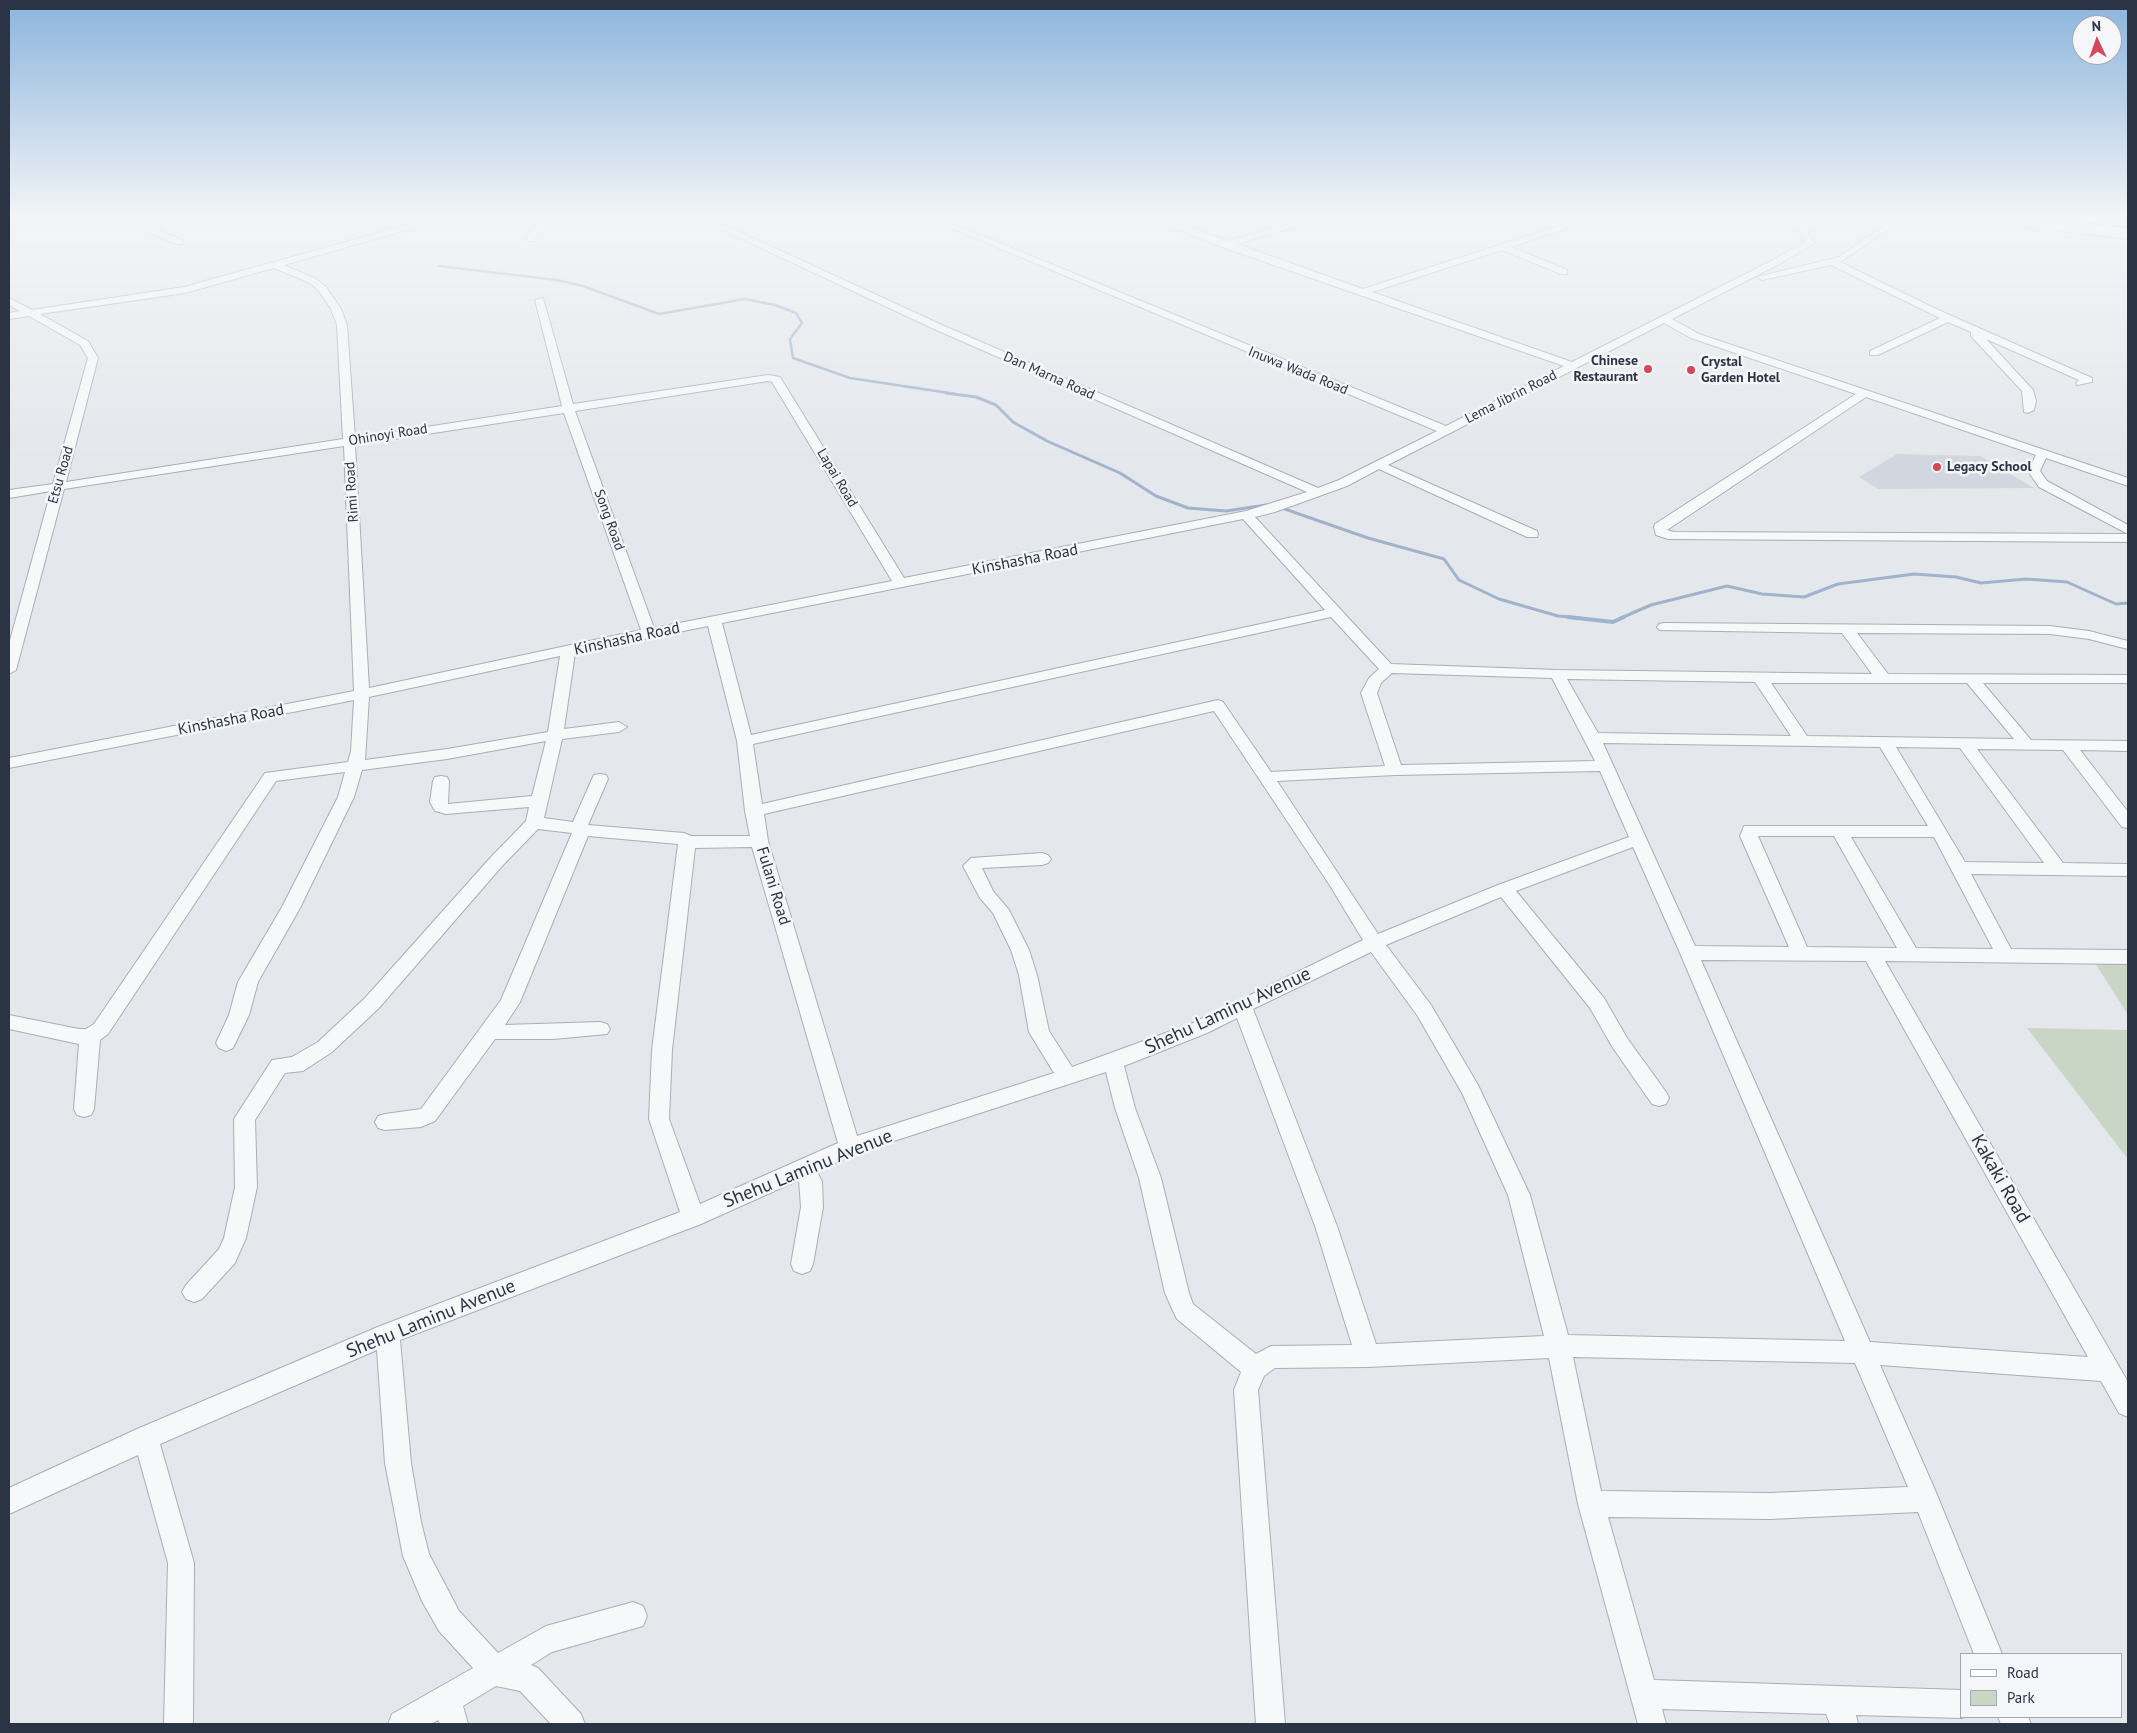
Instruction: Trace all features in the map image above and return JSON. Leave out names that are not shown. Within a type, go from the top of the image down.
[{"type":"street","points":[[9,316],[124,299]]},
{"type":"street","name":"Rimi Road","points":[[226,1043],[239,1015],[248,982],[291,908],[346,797],[359,751],[362,694],[342,325],[336,309],[329,299]]},
{"type":"street","name":"Dan Marna Road","points":[[877,299],[1317,492]]},
{"type":"street","name":"Inuwa Wada Road","points":[[1127,299],[1445,430]]},
{"type":"street","points":[[1382,299],[1574,366]]},
{"type":"street","name":"Lema Jibrin Road","points":[[1271,509],[1343,483],[1706,299]]},
{"type":"street","points":[[1910,299],[1965,326],[2088,380],[2081,383]]},
{"type":"street","name":"Song Road","points":[[540,300],[568,407],[649,633]]},
{"type":"street","name":"Etsu Road","points":[[9,301],[84,343],[93,358],[9,670]]},
{"type":"street","points":[[1874,353],[1948,318]]},
{"type":"street","points":[[1666,320],[1695,336],[2128,482]]},
{"type":"street","points":[[1965,326],[1986,344],[2005,368],[2027,390],[2030,401],[2028,410]]},
{"type":"street","name":"Ohinoyi Road","points":[[9,494],[568,407],[768,378]]},
{"type":"street","name":"Lapai Road","points":[[768,378],[776,379],[901,584]]},
{"type":"street","points":[[1863,394],[1660,527],[1662,532],[1673,536],[2128,538]]},
{"type":"street","points":[[2042,454],[2034,471],[2043,484],[2128,530]]},
{"type":"street","points":[[1379,464],[1532,534]]},
{"type":"street","name":"Kinshasha Road","points":[[9,763],[75,752],[568,652],[649,633],[1271,509]]},
{"type":"street","points":[[1246,515],[1336,612],[1381,664],[1388,668],[1760,678],[2128,679]]},
{"type":"street","points":[[745,742],[1336,612]]},
{"type":"street","name":"Fulani Road","points":[[714,621],[745,742],[753,811],[759,841],[850,1147]]},
{"type":"street","points":[[1664,627],[2050,630],[2089,635],[2128,644]]},
{"type":"street","points":[[1846,628],[1883,678]]},
{"type":"street","points":[[194,1292],[227,1256],[235,1238],[246,1187],[244,1120],[278,1066],[296,1064],[320,1051],[372,1003],[497,861],[534,823],[555,734],[568,652]]},
{"type":"street","points":[[1388,668],[1374,681],[1369,693],[1395,770]]},
{"type":"street","points":[[1557,674],[1593,738],[1639,839],[1926,1499],[1988,1653]]},
{"type":"street","points":[[1760,678],[1802,741]]},
{"type":"street","points":[[1971,678],[2026,743]]},
{"type":"street","points":[[753,811],[1218,705],[1267,777],[1374,943],[1424,1010],[1471,1091],[1515,1187],[1559,1346],[1591,1504],[1652,1724]]},
{"type":"street","points":[[9,1022],[79,1037],[90,1036],[101,1029],[265,782],[271,777],[447,754],[555,734],[619,727]]},
{"type":"street","points":[[1593,738],[2128,746]]},
{"type":"street","points":[[1884,742],[1940,832],[2005,956]]},
{"type":"street","points":[[1965,744],[2058,869]]},
{"type":"street","points":[[2068,745],[2128,823]]},
{"type":"street","points":[[1267,777],[1395,770],[1606,766]]},
{"type":"street","points":[[385,1122],[421,1119],[428,1115],[510,1002],[600,779]]},
{"type":"street","points":[[441,781],[438,802],[441,807],[446,809],[540,801]]},
{"type":"street","points":[[534,823],[597,833],[684,839],[687,842],[759,841]]},
{"type":"street","points":[[1800,952],[1749,836],[1750,830],[1940,832]]},
{"type":"street","points":[[1839,830],[1910,954]]},
{"type":"street","name":"Shehu Laminu Avenue","points":[[9,1501],[146,1438],[388,1334],[693,1217],[850,1147],[1113,1062],[1200,1028],[1374,943],[1504,890],[1639,839]]},
{"type":"street","points":[[687,842],[662,1050],[659,1118],[693,1217]]},
{"type":"street","points":[[1042,859],[977,862],[972,866],[986,894],[1000,910],[1020,950],[1028,975],[1039,1032],[1066,1076]]},
{"type":"street","points":[[1959,868],[2128,870]]},
{"type":"street","points":[[1504,890],[1598,1003],[1620,1043],[1659,1098]]},
{"type":"street","points":[[1689,953],[1800,952],[2128,957]]},
{"type":"street","name":"Kakaki Road","points":[[1872,954],[2128,1405]]},
{"type":"street","points":[[1242,1006],[1326,1226],[1368,1356]]},
{"type":"street","points":[[490,1032],[600,1029]]},
{"type":"street","points":[[84,1109],[90,1036]]},
{"type":"street","points":[[1113,1062],[1125,1108],[1150,1178],[1177,1293],[1185,1311],[1255,1368]]},
{"type":"street","points":[[802,1264],[812,1207],[811,1182],[804,1167]]},
{"type":"street","points":[[388,1334],[398,1463],[416,1556],[432,1591],[449,1621],[496,1672],[528,1678],[571,1724]]},
{"type":"street","points":[[1270,1724],[1246,1390],[1255,1368],[1271,1357],[1368,1356],[1559,1346],[1861,1352],[2109,1370]]},
{"type":"street","points":[[146,1438],[181,1563],[178,1724]]},
{"type":"street","points":[[1591,1504],[1770,1506],[1926,1499]]},
{"type":"street","points":[[402,1724],[451,1712],[496,1672],[546,1640],[633,1616]]},
{"type":"street","points":[[1644,1694],[1840,1712],[1960,1704]]},
{"type":"shaded area","name":"Legacy School","points":[[1897,454],[1980,456],[2034,488],[1878,489],[1859,477]]},
{"type":"green space","points":[[2095,963],[2128,964],[2128,1015]]},
{"type":"green space","points":[[2027,1028],[2128,1030],[2128,1159]]},
{"type":"waterway","points":[[618,299],[659,314],[745,299],[775,305],[796,313],[802,323],[790,339],[793,358],[850,378],[956,394]]},
{"type":"waterway","points":[[946,393],[976,397],[996,405],[1013,422],[1047,441],[1120,473],[1156,496],[1188,508],[1226,511],[1266,505]]},
{"type":"waterway","points":[[1279,507],[1368,538],[1444,559],[1459,580],[1499,599],[1558,616],[1580,618]]},
{"type":"waterway","points":[[1621,618],[1651,605],[1727,586],[1762,594],[1804,597],[1838,584],[1914,574],[1956,577],[1981,583],[2026,579],[2067,582],[2116,604],[2128,603]]},
{"type":"waterway","points":[[1568,617],[1613,622],[1624,617]]},
{"type":"place","name":"Chinese Restaurant","points":[[1648,369]]},
{"type":"place","name":"Crystal Garden Hotel","points":[[1691,370]]},
{"type":"place","name":"Legacy School","points":[[1937,467]]}]
